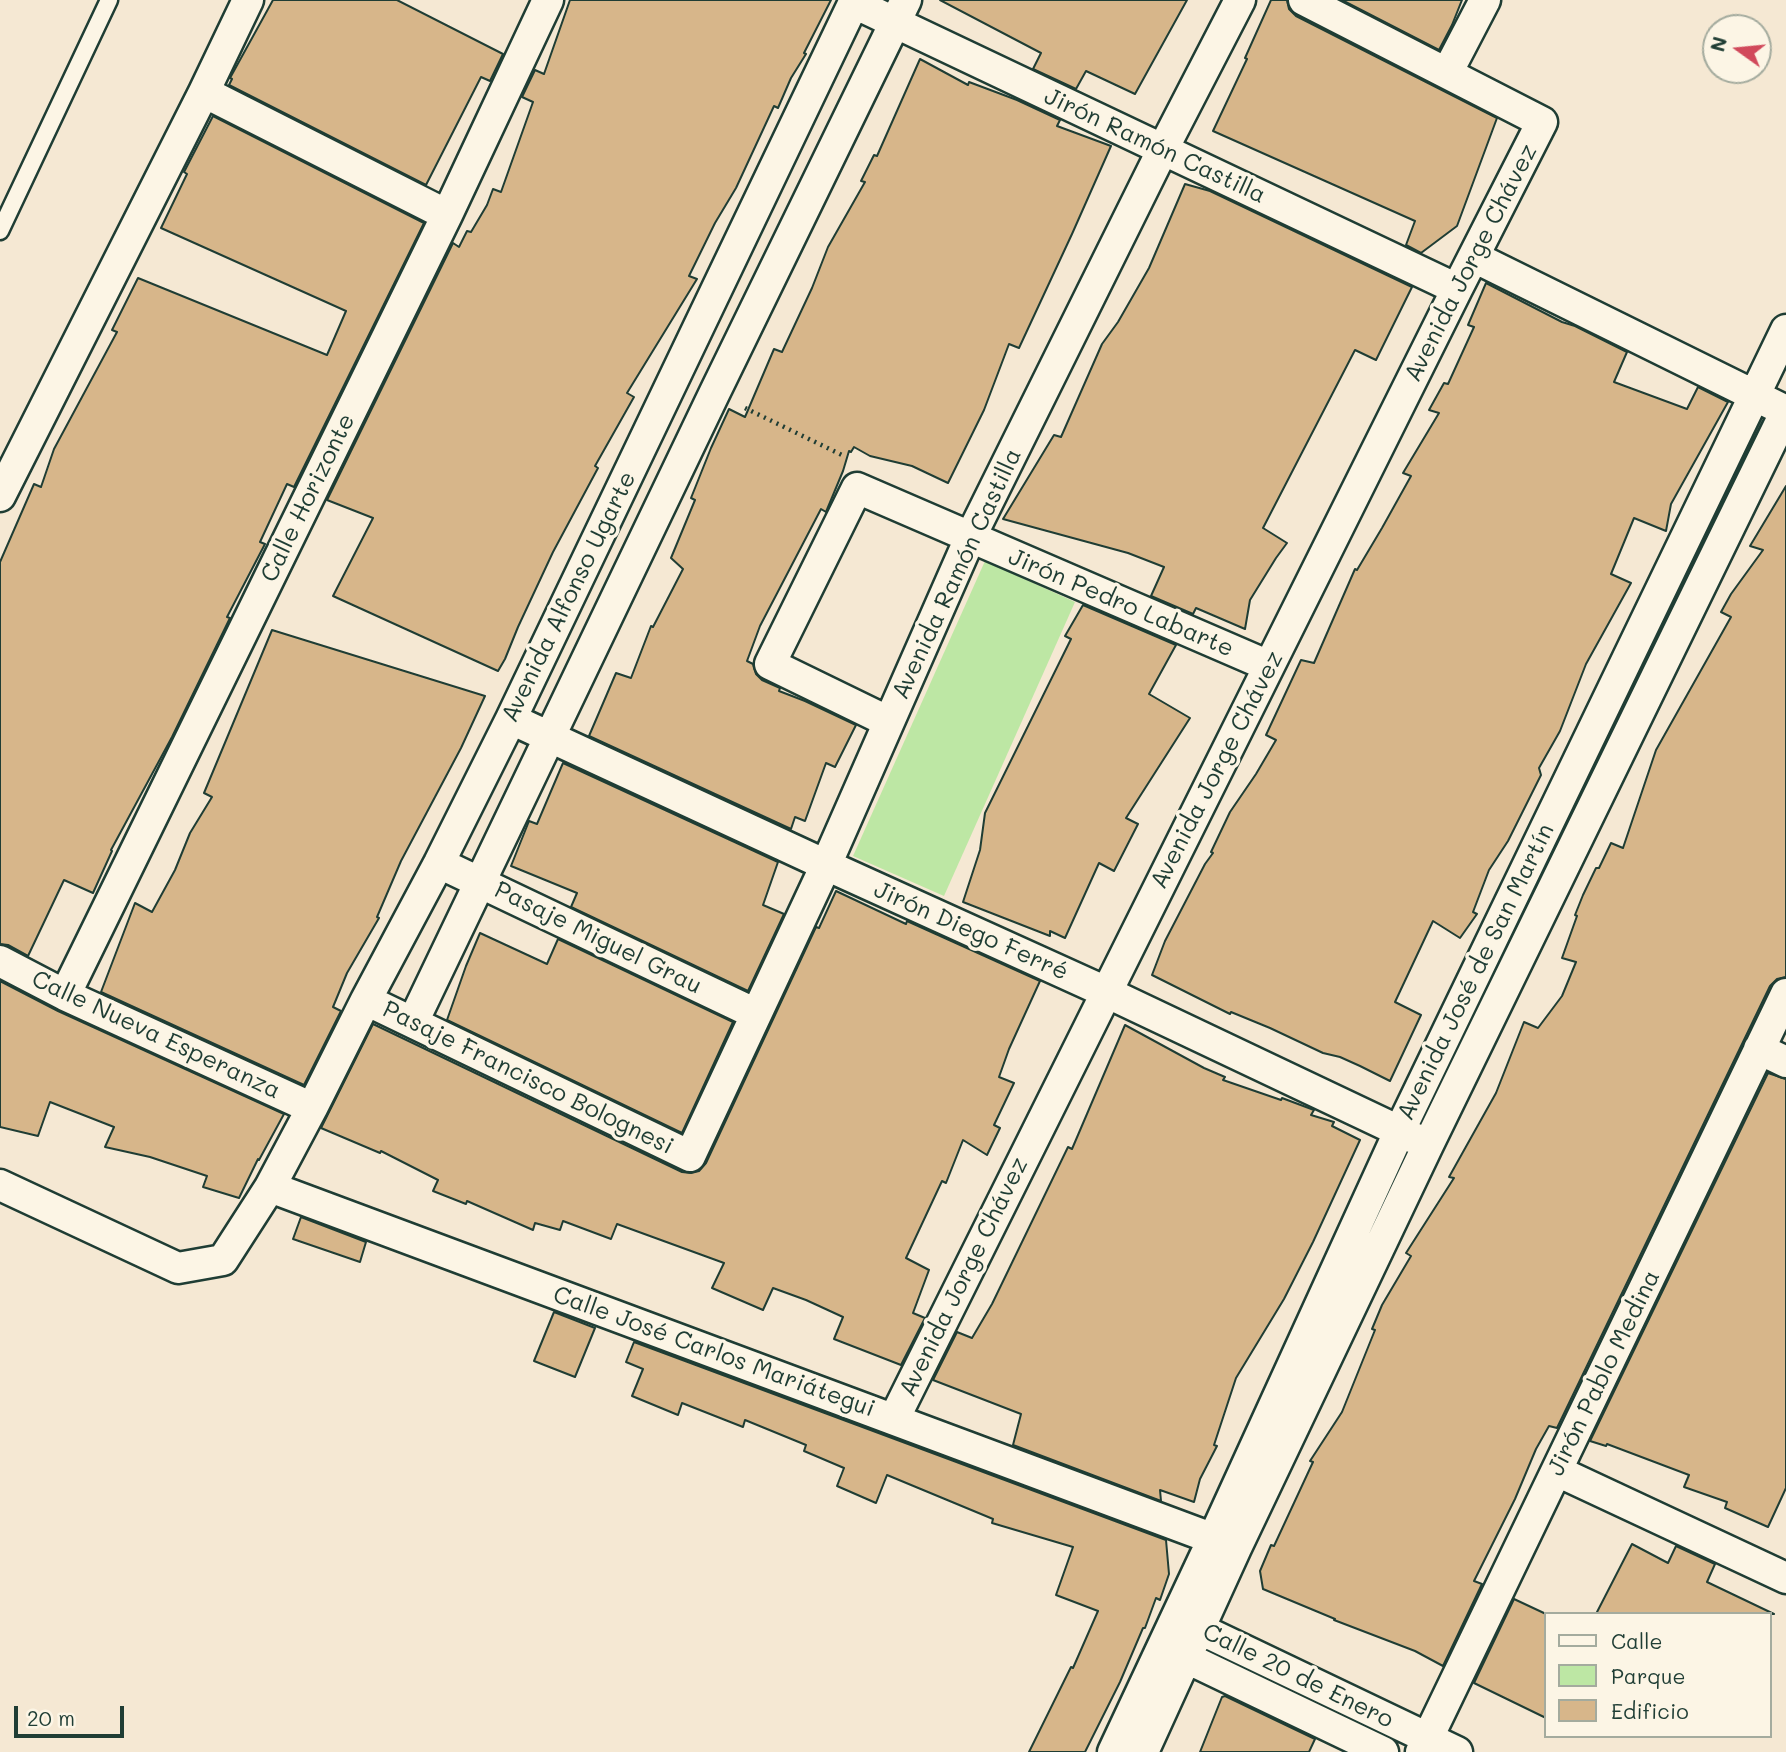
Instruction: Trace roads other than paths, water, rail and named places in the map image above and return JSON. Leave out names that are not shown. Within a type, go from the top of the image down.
[{"type":"street","points":[[0,496],[248,0]]},
{"type":"street","name":"Calle Horizonte","points":[[65,995],[447,215],[548,0]]},
{"type":"street","name":"Avenida Ramón Castilla","points":[[690,1156],[826,865],[970,538],[1240,0]]},
{"type":"street","points":[[1304,0],[1447,73],[1485,0]]},
{"type":"street","name":"Jirón Ramón Castilla","points":[[855,2],[901,11],[1163,149],[1457,289]]},
{"type":"street","name":"Avenida Alfonso Ugarte","points":[[0,1185],[178,1268],[223,1260],[270,1186],[439,863],[511,719],[855,2]]},
{"type":"street","name":"Avenida Alfonso Ugarte","points":[[413,1023],[901,11]]},
{"type":"street","name":"Avenida Jorge Chávez","points":[[894,1419],[1542,122],[1447,73]]},
{"type":"street","points":[[204,92],[447,215]]},
{"type":"street","points":[[1474,257],[1786,411]]},
{"type":"street","name":"Avenida José de San Martín","points":[[1174,1652],[1225,1543],[1400,1130],[1786,330]]},
{"type":"street","name":"Avenida José de San Martín","points":[[1225,1543],[1429,1145],[1786,411]]},
{"type":"street","name":"Jirón Pedro Labarte","points":[[890,722],[770,664],[858,488],[1269,666]]},
{"type":"street","name":"Jirón Diego Ferré","points":[[511,719],[1106,992],[1429,1145]]},
{"type":"street","name":"Pasaje Miguel Grau","points":[[439,863],[756,1014]]},
{"type":"street","name":"Calle Nueva Esperanza","points":[[0,961],[65,995],[312,1108]]},
{"type":"street","name":"Jirón Pablo Medina","points":[[1424,1745],[1786,994]]},
{"type":"street","name":"Pasaje Francisco Bolognesi","points":[[366,1000],[690,1156]]},
{"type":"street","points":[[1759,1049],[1786,1062]]},
{"type":"street","name":"Calle José Carlos Mariátegui","points":[[270,1186],[1225,1543]]},
{"type":"street","points":[[1557,1471],[1783,1568]]},
{"type":"street","name":"Calle 20 de Enero","points":[[1188,1623],[1424,1745],[1457,1752]]},
{"type":"street","points":[[1113,1752],[1174,1652]]},
{"type":"street","points":[[1143,1752],[1174,1652]]},
{"type":"street","name":"Calle 20 de Enero","points":[[1174,1652],[1382,1752]]},
{"type":"lane","points":[[0,231],[109,0]]}]
